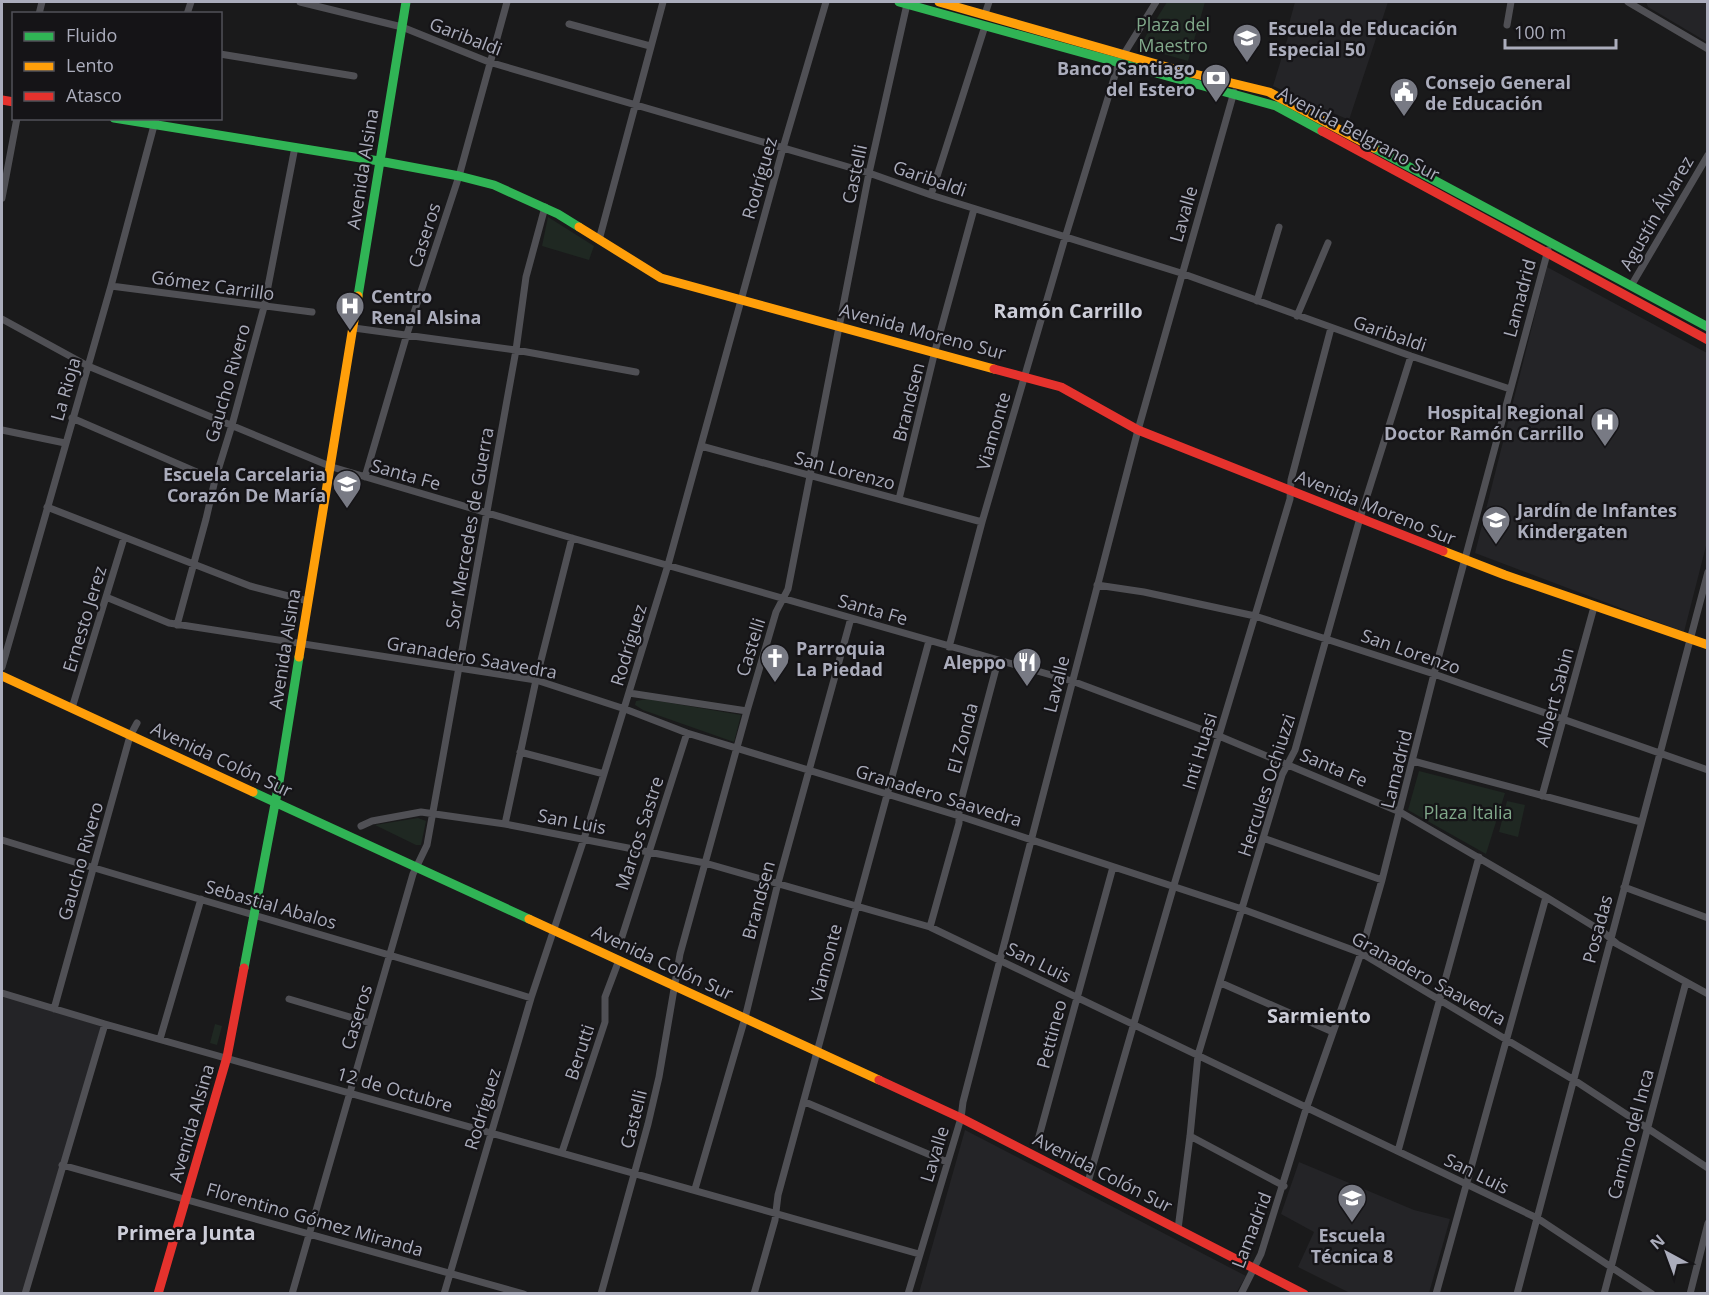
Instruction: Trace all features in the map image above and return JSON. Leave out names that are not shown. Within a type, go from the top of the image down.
[{"type":"main road","name":"Avenida Alsina","points":[[158,1293],[227,1058],[302,645],[406,2]]},
{"type":"main road","name":"Avenida Belgrano Sur","points":[[939,2],[985,14],[1264,102],[1286,111],[1707,340]]},
{"type":"main road","name":"Avenida Belgrano Sur","points":[[903,3],[985,26],[1237,83],[1282,98],[1706,324]]},
{"type":"main road","name":"Avenida Moreno Sur","points":[[134,120],[380,161],[494,185],[545,207],[661,278],[935,351],[1069,390],[1138,430],[1290,491],[1466,560],[1707,645]]},
{"type":"main road","name":"Avenida Colón Sur","points":[[2,675],[961,1118],[1304,1293]]},
{"type":"street","name":"Garibaldi","points":[[300,2],[402,27],[489,62],[869,173],[1065,238],[1181,273],[1331,328],[1510,389]]},
{"type":"street","name":"Caseros","points":[[365,477],[407,334],[459,176],[507,2]]},
{"type":"street","points":[[599,240],[663,2]]},
{"type":"street","name":"Rodríguez","points":[[444,1293],[531,998],[625,709],[668,565],[783,148],[826,2]]},
{"type":"street","points":[[985,14],[989,2]]},
{"type":"street","name":"Viamonte","points":[[949,647],[982,522],[1065,238],[1121,58],[1156,2]]},
{"type":"street","points":[[1507,26],[1511,2]]},
{"type":"street","points":[[1628,2],[1707,50]]},
{"type":"street","name":"Castelli","points":[[601,1293],[659,1077],[673,986],[705,862],[776,612],[788,589],[903,3]]},
{"type":"street","points":[[569,24],[650,46]]},
{"type":"street","points":[[931,195],[985,26]]},
{"type":"street","points":[[222,54],[354,76]]},
{"type":"street","name":"Lavalle","points":[[908,1293],[961,1118],[963,1102],[1138,430],[1237,83]]},
{"type":"street","points":[[2,198],[17,120]]},
{"type":"street","name":"La Rioja","points":[[2,668],[111,286],[155,122]]},
{"type":"street","name":"Gaucho Rivero","points":[[177,625],[264,307],[294,147]]},
{"type":"street","name":"Agustín Álvarez","points":[[1631,286],[1707,154]]},
{"type":"street","name":"Sor Mercedes de Guerra","points":[[424,855],[516,351],[526,277],[545,207]]},
{"type":"street","name":"Brandsen","points":[[899,499],[935,351],[974,208]]},
{"type":"street","points":[[1257,301],[1279,227]]},
{"type":"street","name":"Lamadrid","points":[[1241,1293],[1261,1254],[1284,1186],[1306,1109],[1361,953],[1551,242]]},
{"type":"street","points":[[1297,316],[1328,243]]},
{"type":"street","name":"Gómez Carrillo","points":[[111,286],[312,312]]},
{"type":"street","name":"Santa Fe","points":[[2,319],[88,366],[332,466],[572,538],[1072,681],[1219,736],[1400,812],[1546,897],[1603,932],[1610,939],[1707,994]]},
{"type":"street","points":[[354,328],[516,351],[636,372]]},
{"type":"street","name":"Inti Huasi","points":[[1088,1182],[1290,498],[1291,480],[1331,328]]},
{"type":"street","name":"Hercules Ochiuzzi","points":[[1178,1229],[1191,1136],[1198,1055],[1282,775],[1295,750],[1360,518],[1411,356]]},
{"type":"street","points":[[72,418],[215,480]]},
{"type":"street","points":[[2,430],[65,443]]},
{"type":"street","name":"San Lorenzo","points":[[701,446],[982,522]]},
{"type":"street","points":[[47,507],[250,586],[308,601]]},
{"type":"street","name":"Ernesto Jerez","points":[[72,708],[123,538]]},
{"type":"street","points":[[505,824],[536,680],[572,538]]},
{"type":"street","name":"Posadas","points":[[1517,1293],[1707,572]]},
{"type":"street","name":"San Lorenzo","points":[[1097,585],[1144,592],[1255,616],[1434,674],[1707,770]]},
{"type":"street","name":"Granadero Saavedra","points":[[106,597],[177,625],[536,680],[625,709],[687,733],[959,816],[1242,909],[1361,953],[1574,1080],[1707,1168]]},
{"type":"street","name":"Albert Sabin","points":[[1542,796],[1594,607]]},
{"type":"street","name":"Brandsen","points":[[695,1189],[745,1018],[778,883],[852,618]]},
{"type":"street","name":"Viamonte","points":[[754,1293],[775,1220],[778,1195],[929,641]]},
{"type":"street","name":"El Zonda","points":[[930,927],[998,661]]},
{"type":"street","points":[[629,693],[747,711]]},
{"type":"street","name":"Gaucho Rivero","points":[[54,1009],[130,736],[137,723]]},
{"type":"street","name":"Marcos Sastre","points":[[620,943],[687,733]]},
{"type":"street","points":[[520,752],[604,774]]},
{"type":"street","points":[[1413,761],[1641,822]]},
{"type":"street","name":"San Luis","points":[[361,826],[372,821],[413,813],[433,813],[584,838],[705,862],[930,927],[1537,1218],[1652,1293]]},
{"type":"street","points":[[1263,838],[1382,880]]},
{"type":"street","name":"Sebastial Abalos","points":[[2,840],[391,954],[531,998]]},
{"type":"street","name":"Caseros","points":[[292,1293],[416,867],[424,855]]},
{"type":"street","points":[[1398,1151],[1438,999],[1479,857]]},
{"type":"street","name":"Pettineo","points":[[1038,1140],[1113,867]]},
{"type":"street","points":[[1624,887],[1707,918]]},
{"type":"street","points":[[1436,1293],[1546,897]]},
{"type":"street","points":[[160,1039],[201,899]]},
{"type":"street","name":"Berutti","points":[[562,1152],[605,1022],[605,997],[619,960]]},
{"type":"street","name":"Camino del Inca","points":[[1604,1293],[1686,982]]},
{"type":"street","points":[[1221,984],[1333,1032]]},
{"type":"street","name":"12 de Octubre","points":[[2,993],[919,1254]]},
{"type":"street","points":[[289,999],[370,1023]]},
{"type":"street","points":[[25,1293],[105,1024]]},
{"type":"street","points":[[805,1102],[947,1162]]},
{"type":"street","points":[[1191,1136],[1284,1186]]},
{"type":"street","name":"Florentino Gómez Miranda","points":[[62,1165],[524,1293]]},
{"type":"street","points":[[1689,1293],[1707,1223]]},
{"type":"shaded area","points":[[1295,2],[1388,2],[1349,120],[1273,86],[1291,27],[1289,24]]},
{"type":"shaded area","points":[[1646,2],[1707,2],[1707,42],[1648,7]]},
{"type":"shaded area","name":"Hospital Regional Doctor Ramón Carrillo","points":[[1547,267],[1707,353],[1707,542],[1684,632],[1475,553]]},
{"type":"shaded area","points":[[2,993],[105,1024],[25,1293],[2,1293]]},
{"type":"shaded area","points":[[965,1130],[1246,1276],[1236,1293],[919,1293]]},
{"type":"shaded area","name":"Escuela Técnica 8","points":[[1299,1162],[1414,1210],[1450,1219],[1429,1293],[1350,1293],[1298,1267],[1314,1232],[1281,1214]]},
{"type":"green space","name":"Plaza del Maestro","points":[[1167,2],[1205,2],[1188,61],[1139,47]]},
{"type":"green space","points":[[548,217],[594,246],[589,260],[542,246]]},
{"type":"green space","points":[[647,699],[741,715],[734,742],[643,710],[635,705],[636,701]]},
{"type":"green space","name":"Plaza Italia","points":[[1419,771],[1505,793],[1486,854],[1408,810]]},
{"type":"green space","points":[[1507,801],[1525,805],[1518,837],[1499,832]]},
{"type":"green space","points":[[418,818],[426,821],[421,845],[416,845],[375,825]]},
{"type":"green space","points":[[215,1024],[222,1026],[217,1045],[210,1043]]},
{"type":"traffic: fast","points":[[358,296],[406,2]]},
{"type":"traffic: fast","points":[[899,2],[1276,106],[1322,131]]},
{"type":"traffic: fast","points":[[126,120],[459,176],[494,185],[558,214],[579,227]]},
{"type":"traffic: fast","points":[[1374,148],[1708,327]]},
{"type":"traffic: fast","points":[[244,968],[278,788],[299,657]]},
{"type":"traffic: fast","points":[[253,792],[529,919]]},
{"type":"traffic: slow","points":[[939,2],[1174,69],[1269,92],[1374,148]]},
{"type":"traffic: slow","points":[[579,227],[661,278],[994,369]]},
{"type":"traffic: slow","points":[[299,657],[358,296]]},
{"type":"traffic: slow","points":[[1443,551],[1505,575],[1708,645]]},
{"type":"traffic: slow","points":[[2,676],[253,792]]},
{"type":"traffic: slow","points":[[529,919],[879,1080]]},
{"type":"traffic: jam","points":[[2,100],[12,102]]},
{"type":"traffic: jam","points":[[1322,131],[1708,340]]},
{"type":"traffic: jam","points":[[994,369],[1061,387],[1138,430],[1443,551]]},
{"type":"traffic: jam","points":[[158,1294],[227,1057],[244,968]]},
{"type":"traffic: jam","points":[[879,1080],[961,1118],[1304,1294]]},
{"type":"place","name":"Escuela de Educación Especial 50","points":[[1247,64]]},
{"type":"place","name":"Banco Santiago del Estero","points":[[1216,104]]},
{"type":"place","name":"Consejo General de Educación","points":[[1404,118]]},
{"type":"place","name":"Centro Renal Alsina","points":[[350,332]]},
{"type":"place","name":"Hospital Regional Doctor Ramón Carrillo","points":[[1605,448]]},
{"type":"place","name":"Escuela Carcelaria Corazón De María","points":[[347,510]]},
{"type":"place","name":"Jardín de Infantes Kindergaten","points":[[1496,546]]},
{"type":"place","name":"Parroquia La Piedad","points":[[775,684]]},
{"type":"place","name":"Aleppo","points":[[1027,688]]},
{"type":"place","name":"Escuela Técnica 8","points":[[1352,1224]]},
{"type":"district","name":"Ramón Carrillo","points":[[1068,310]]},
{"type":"district","name":"Sarmiento","points":[[1319,1015]]},
{"type":"district","name":"Primera Junta","points":[[186,1232]]}]
